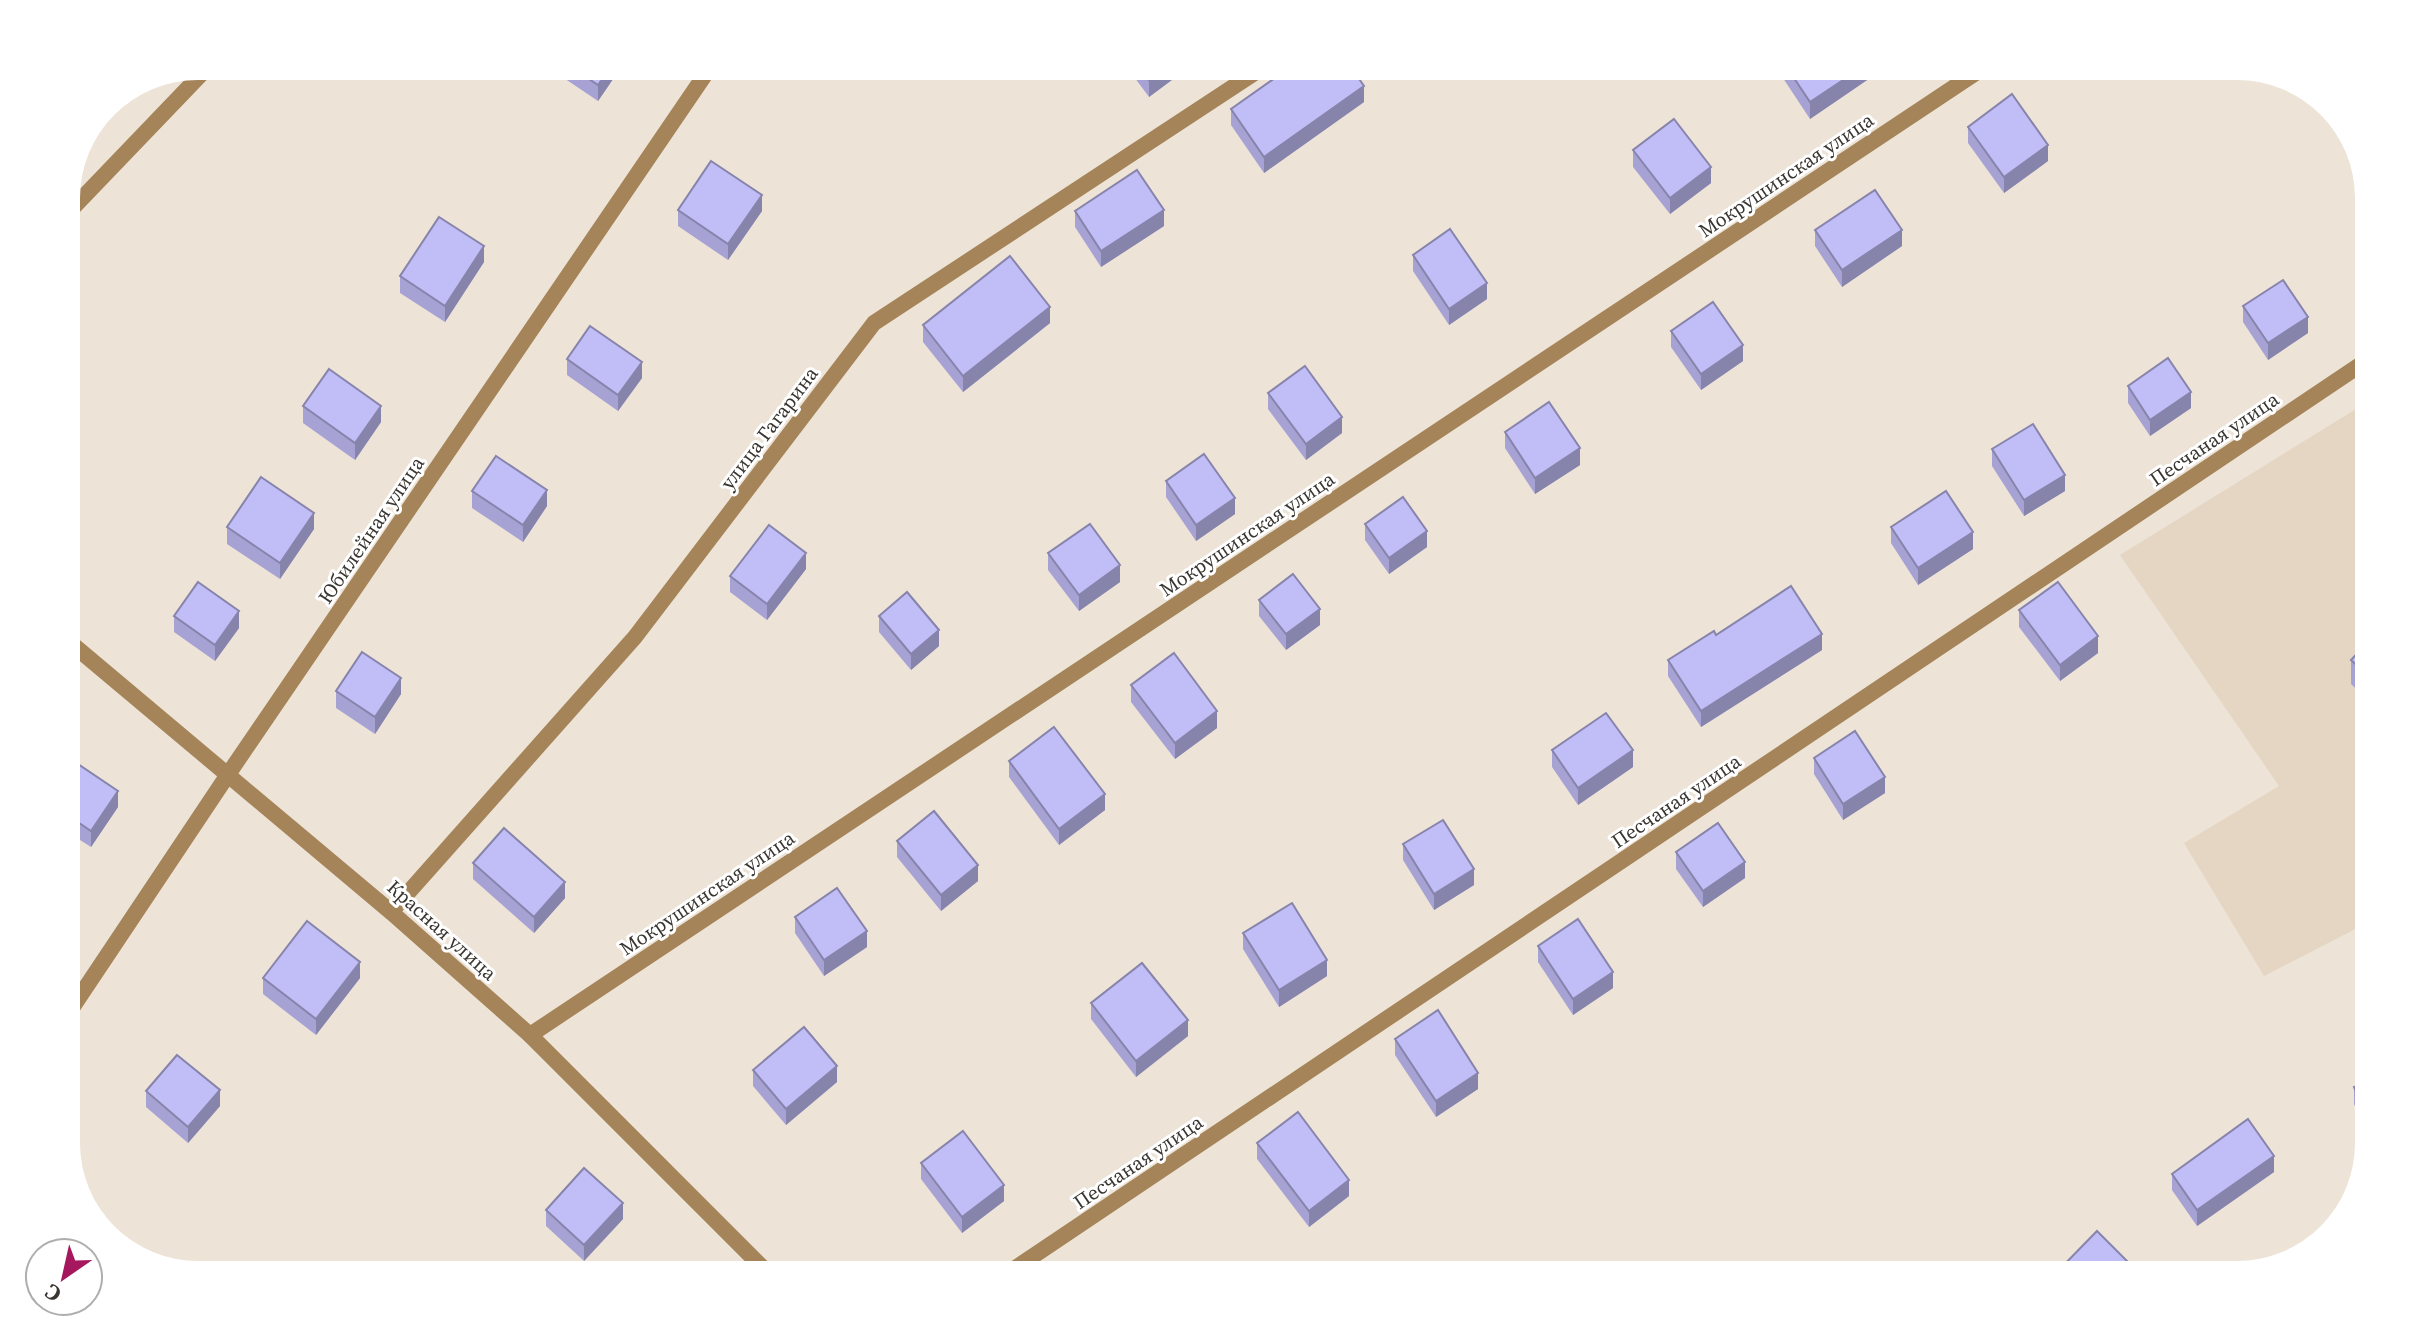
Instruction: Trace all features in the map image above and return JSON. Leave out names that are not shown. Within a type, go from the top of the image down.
[{"type":"street","points":[[80,200],[195,80]]},
{"type":"street","name":"Юбилейная улица","points":[[80,996],[701,80]]},
{"type":"street","name":"улица Гагарина","points":[[391,912],[635,637],[874,323],[1244,80]]},
{"type":"street","name":"Мокрушинская улица","points":[[530,1035],[1965,80]]},
{"type":"street","name":"Песчаная улица","points":[[1026,1261],[2355,368]]},
{"type":"street","name":"Красная улица","points":[[80,651],[229,773],[530,1035],[756,1261]]},
{"type":"shaded area","points":[[2355,410],[2355,929],[2264,976],[2184,843],[2279,786],[2120,555]]},
{"type":"building","points":[[1272,80],[1360,80],[1364,86],[1264,157],[1231,109]]},
{"type":"building","points":[[1795,80],[1843,80],[1810,102]]},
{"type":"building","points":[[2012,94],[2048,145],[2004,177],[1968,127]]},
{"type":"building","points":[[1674,119],[1711,167],[1670,198],[1633,150]]},
{"type":"building","points":[[711,161],[762,195],[728,244],[678,210]]},
{"type":"building","points":[[1137,170],[1164,210],[1101,251],[1075,211]]},
{"type":"building","points":[[1875,190],[1902,230],[1842,270],[1815,230]]},
{"type":"building","points":[[439,217],[484,246],[445,306],[400,276]]},
{"type":"building","points":[[1450,229],[1487,283],[1449,309],[1413,255]]},
{"type":"building","points":[[1010,256],[1050,307],[963,376],[923,325]]},
{"type":"building","points":[[2283,280],[2308,317],[2268,343],[2243,306]]},
{"type":"building","points":[[1713,302],[1743,345],[1701,374],[1671,331]]},
{"type":"building","points":[[590,326],[642,362],[618,395],[567,359]]},
{"type":"building","points":[[2168,358],[2191,392],[2150,420],[2128,386]]},
{"type":"building","points":[[1305,366],[1342,417],[1306,444],[1268,393]]},
{"type":"building","points":[[329,369],[381,406],[355,443],[303,406]]},
{"type":"building","points":[[1549,402],[1580,448],[1535,478],[1505,432]]},
{"type":"building","points":[[2033,424],[2065,475],[2024,500],[1992,449]]},
{"type":"building","points":[[1204,454],[1235,498],[1196,525],[1166,481]]},
{"type":"building","points":[[496,456],[547,490],[523,525],[472,491]]},
{"type":"building","points":[[261,477],[314,513],[280,563],[227,527]]},
{"type":"building","points":[[1946,491],[1973,532],[1918,568],[1891,527]]},
{"type":"building","points":[[1403,497],[1427,531],[1389,558],[1365,524]]},
{"type":"building","points":[[1090,524],[1120,565],[1079,595],[1048,553]]},
{"type":"building","points":[[769,525],[806,553],[767,604],[730,576]]},
{"type":"building","points":[[1293,574],[1320,609],[1286,634],[1259,600]]},
{"type":"building","points":[[198,582],[239,611],[215,645],[174,616]]},
{"type":"building","points":[[2058,582],[2098,636],[2060,665],[2019,610]]},
{"type":"building","points":[[1791,586],[1822,634],[1701,711],[1668,660],[1714,631],[1716,635]]},
{"type":"building","points":[[907,592],[939,630],[911,654],[879,616]]},
{"type":"building","points":[[362,652],[401,678],[375,717],[336,691]]},
{"type":"building","points":[[1174,653],[1217,711],[1175,743],[1131,685]]},
{"type":"building","points":[[1606,713],[1633,750],[1578,788],[1552,750]]},
{"type":"building","points":[[1054,727],[1105,794],[1059,829],[1009,761]]},
{"type":"building","points":[[1855,731],[1885,777],[1843,804],[1814,758]]},
{"type":"building","points":[[80,765],[118,791],[91,831],[80,824]]},
{"type":"building","points":[[934,811],[978,865],[941,895],[897,841]]},
{"type":"building","points":[[1443,820],[1474,869],[1434,894],[1403,844]]},
{"type":"building","points":[[1718,823],[1745,862],[1703,891],[1676,852]]},
{"type":"building","points":[[504,828],[565,882],[534,917],[473,863]]},
{"type":"building","points":[[837,888],[867,931],[824,960],[795,917]]},
{"type":"building","points":[[1292,903],[1327,960],[1279,990],[1243,933]]},
{"type":"building","points":[[1578,919],[1613,972],[1573,999],[1538,946]]},
{"type":"building","points":[[307,921],[360,962],[316,1019],[263,978]]},
{"type":"building","points":[[1142,963],[1188,1020],[1136,1061],[1091,1003]]},
{"type":"building","points":[[1438,1010],[1478,1073],[1436,1101],[1395,1039]]},
{"type":"building","points":[[804,1027],[837,1066],[786,1109],[753,1070]]},
{"type":"building","points":[[177,1055],[220,1090],[188,1127],[146,1091]]},
{"type":"building","points":[[1298,1112],[1349,1180],[1309,1211],[1257,1143]]},
{"type":"building","points":[[2248,1119],[2274,1156],[2197,1210],[2172,1174]]},
{"type":"building","points":[[963,1131],[1004,1185],[962,1217],[921,1163]]},
{"type":"building","points":[[584,1168],[623,1203],[584,1245],[546,1210]]},
{"type":"building","points":[[2097,1231],[2127,1261],[2068,1261]]}]
